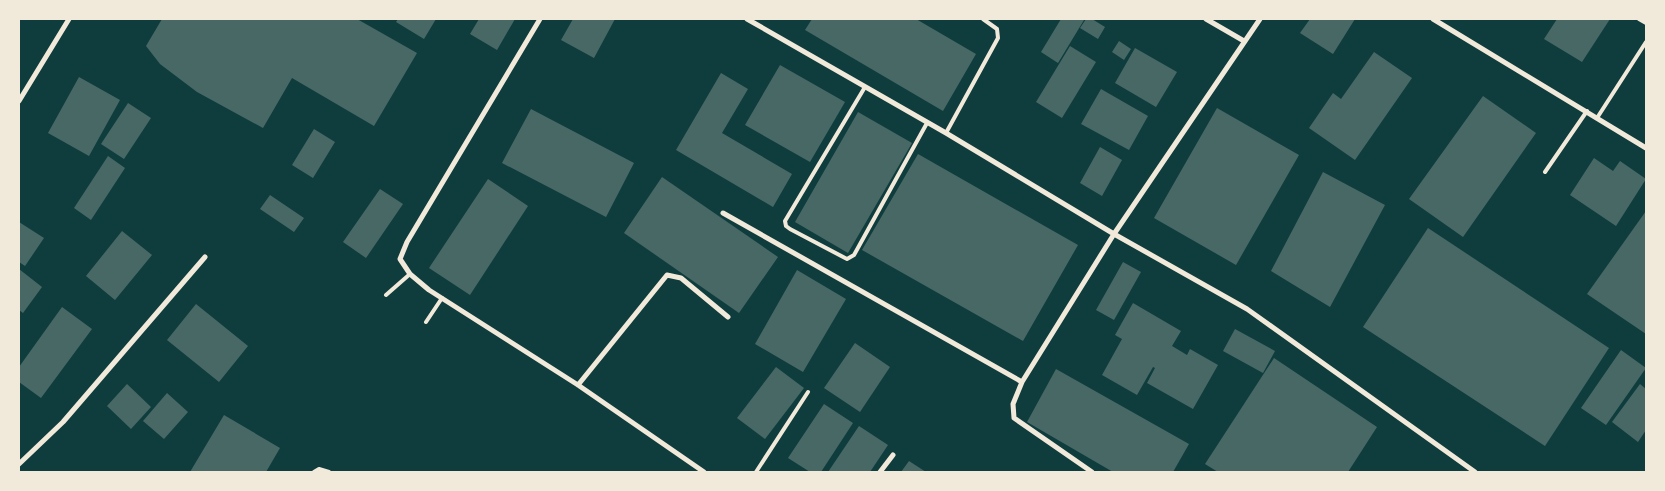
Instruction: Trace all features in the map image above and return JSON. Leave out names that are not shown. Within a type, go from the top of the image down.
[{"type":"street","points":[[19,101],[69,19]]},
{"type":"street","points":[[540,19],[407,242],[400,259],[410,274],[442,298],[578,385],[704,472]]},
{"type":"street","points":[[746,19],[946,133],[1114,234],[1247,309],[1475,472]]},
{"type":"street","points":[[1206,19],[1244,41]]},
{"type":"street","points":[[1092,472],[1014,418],[1013,404],[1022,382],[1114,234],[1260,19]]},
{"type":"street","points":[[1433,19],[1646,148]]},
{"type":"street","points":[[723,213],[1022,382]]},
{"type":"street","points":[[19,464],[63,422],[204,257]]},
{"type":"street","points":[[578,385],[667,275],[681,278],[728,317]]},
{"type":"street","points":[[880,472],[892,455]]},
{"type":"lane","points":[[946,133],[998,38],[997,29],[983,19]]},
{"type":"lane","points":[[1639,19],[1646,23]]},
{"type":"lane","points":[[1597,118],[1646,42]]},
{"type":"lane","points":[[865,87],[785,221],[786,226],[790,229],[846,259],[854,255],[927,123]]},
{"type":"lane","points":[[1545,172],[1587,111]]},
{"type":"lane","points":[[386,295],[410,274]]},
{"type":"lane","points":[[426,322],[442,298]]},
{"type":"lane","points":[[756,472],[808,392]]},
{"type":"lane","points":[[314,472],[319,469],[329,472]]},
{"type":"building","points":[[162,19],[357,19],[417,53],[374,126],[292,78],[263,128],[197,92],[160,64],[146,46]]},
{"type":"building","points":[[398,19],[436,19],[424,39],[396,22]]},
{"type":"building","points":[[479,19],[515,19],[497,50],[470,34]]},
{"type":"building","points":[[573,19],[615,19],[594,58],[561,40]]},
{"type":"building","points":[[812,19],[916,19],[976,54],[943,111],[805,30]]},
{"type":"building","points":[[1061,19],[1084,20],[1058,63],[1041,52]]},
{"type":"building","points":[[1086,19],[1092,19],[1105,27],[1098,39],[1080,28]]},
{"type":"building","points":[[1310,19],[1355,19],[1333,54],[1300,33]]},
{"type":"building","points":[[1557,19],[1610,19],[1582,62],[1544,39]]},
{"type":"building","points":[[1119,41],[1131,49],[1124,60],[1112,52]]},
{"type":"building","points":[[1070,46],[1096,62],[1062,118],[1036,102]]},
{"type":"building","points":[[1135,48],[1177,72],[1156,107],[1115,83]]},
{"type":"building","points":[[1374,52],[1412,78],[1355,160],[1309,128],[1333,93],[1341,99]]},
{"type":"building","points":[[780,65],[845,102],[810,162],[745,125]]},
{"type":"building","points":[[721,73],[748,89],[722,133],[792,174],[773,207],[676,150]]},
{"type":"building","points":[[79,77],[120,100],[89,156],[48,133]]},
{"type":"building","points":[[1101,89],[1148,116],[1129,150],[1081,124]]},
{"type":"building","points":[[1483,96],[1536,133],[1463,237],[1409,199]]},
{"type":"building","points":[[128,103],[151,118],[124,159],[101,144]]},
{"type":"building","points":[[1217,108],[1299,155],[1236,265],[1154,218]]},
{"type":"building","points":[[531,109],[634,163],[606,217],[502,163]]},
{"type":"building","points":[[858,112],[912,143],[848,253],[795,222]]},
{"type":"building","points":[[314,129],[335,142],[313,178],[292,165]]},
{"type":"building","points":[[1100,147],[1122,160],[1102,196],[1080,183]]},
{"type":"building","points":[[918,154],[1078,245],[1023,341],[862,250]]},
{"type":"building","points":[[108,156],[125,168],[91,220],[74,208]]},
{"type":"building","points":[[1594,158],[1613,171],[1620,161],[1646,179],[1616,226],[1570,195]]},
{"type":"building","points":[[1323,172],[1385,205],[1330,307],[1271,271]]},
{"type":"building","points":[[662,177],[778,257],[739,313],[624,233]]},
{"type":"building","points":[[488,179],[528,206],[470,295],[429,268]]},
{"type":"building","points":[[380,189],[403,204],[366,258],[343,242]]},
{"type":"building","points":[[270,195],[304,218],[294,232],[260,209]]},
{"type":"building","points":[[1646,211],[1646,334],[1587,294]]},
{"type":"building","points":[[19,222],[44,238],[25,266],[19,262]]},
{"type":"building","points":[[1428,228],[1609,348],[1545,446],[1363,327]]},
{"type":"building","points":[[122,231],[152,255],[115,300],[86,276]]},
{"type":"building","points":[[1123,262],[1141,272],[1114,320],[1096,310]]},
{"type":"building","points":[[19,269],[42,287],[23,313],[19,310]]},
{"type":"building","points":[[797,270],[846,299],[803,372],[755,344]]},
{"type":"building","points":[[1133,303],[1181,331],[1172,346],[1187,355],[1190,349],[1218,365],[1193,409],[1147,383],[1155,368],[1153,367],[1137,395],[1102,375],[1122,339],[1115,335]]},
{"type":"building","points":[[196,304],[248,346],[219,382],[167,340]]},
{"type":"building","points":[[62,307],[92,329],[41,398],[19,382],[19,367]]},
{"type":"building","points":[[1235,329],[1275,351],[1263,373],[1223,351]]},
{"type":"building","points":[[855,343],[890,367],[860,412],[824,388]]},
{"type":"building","points":[[1621,350],[1646,368],[1606,425],[1581,408]]},
{"type":"building","points":[[1274,358],[1377,427],[1348,472],[1218,472],[1205,464]]},
{"type":"building","points":[[776,367],[804,388],[765,439],[737,418]]},
{"type":"building","points":[[1056,369],[1189,444],[1173,472],[1113,472],[1027,422]]},
{"type":"building","points":[[127,384],[151,407],[131,429],[107,406]]},
{"type":"building","points":[[1640,384],[1646,389],[1646,430],[1638,442],[1612,422]]},
{"type":"building","points":[[167,393],[188,412],[164,439],[143,421]]},
{"type":"building","points":[[824,404],[853,423],[821,472],[810,472],[788,458]]},
{"type":"building","points":[[224,415],[280,448],[266,472],[190,472]]},
{"type":"building","points":[[859,426],[888,445],[870,472],[828,472]]},
{"type":"building","points":[[909,461],[926,472],[901,472]]}]
